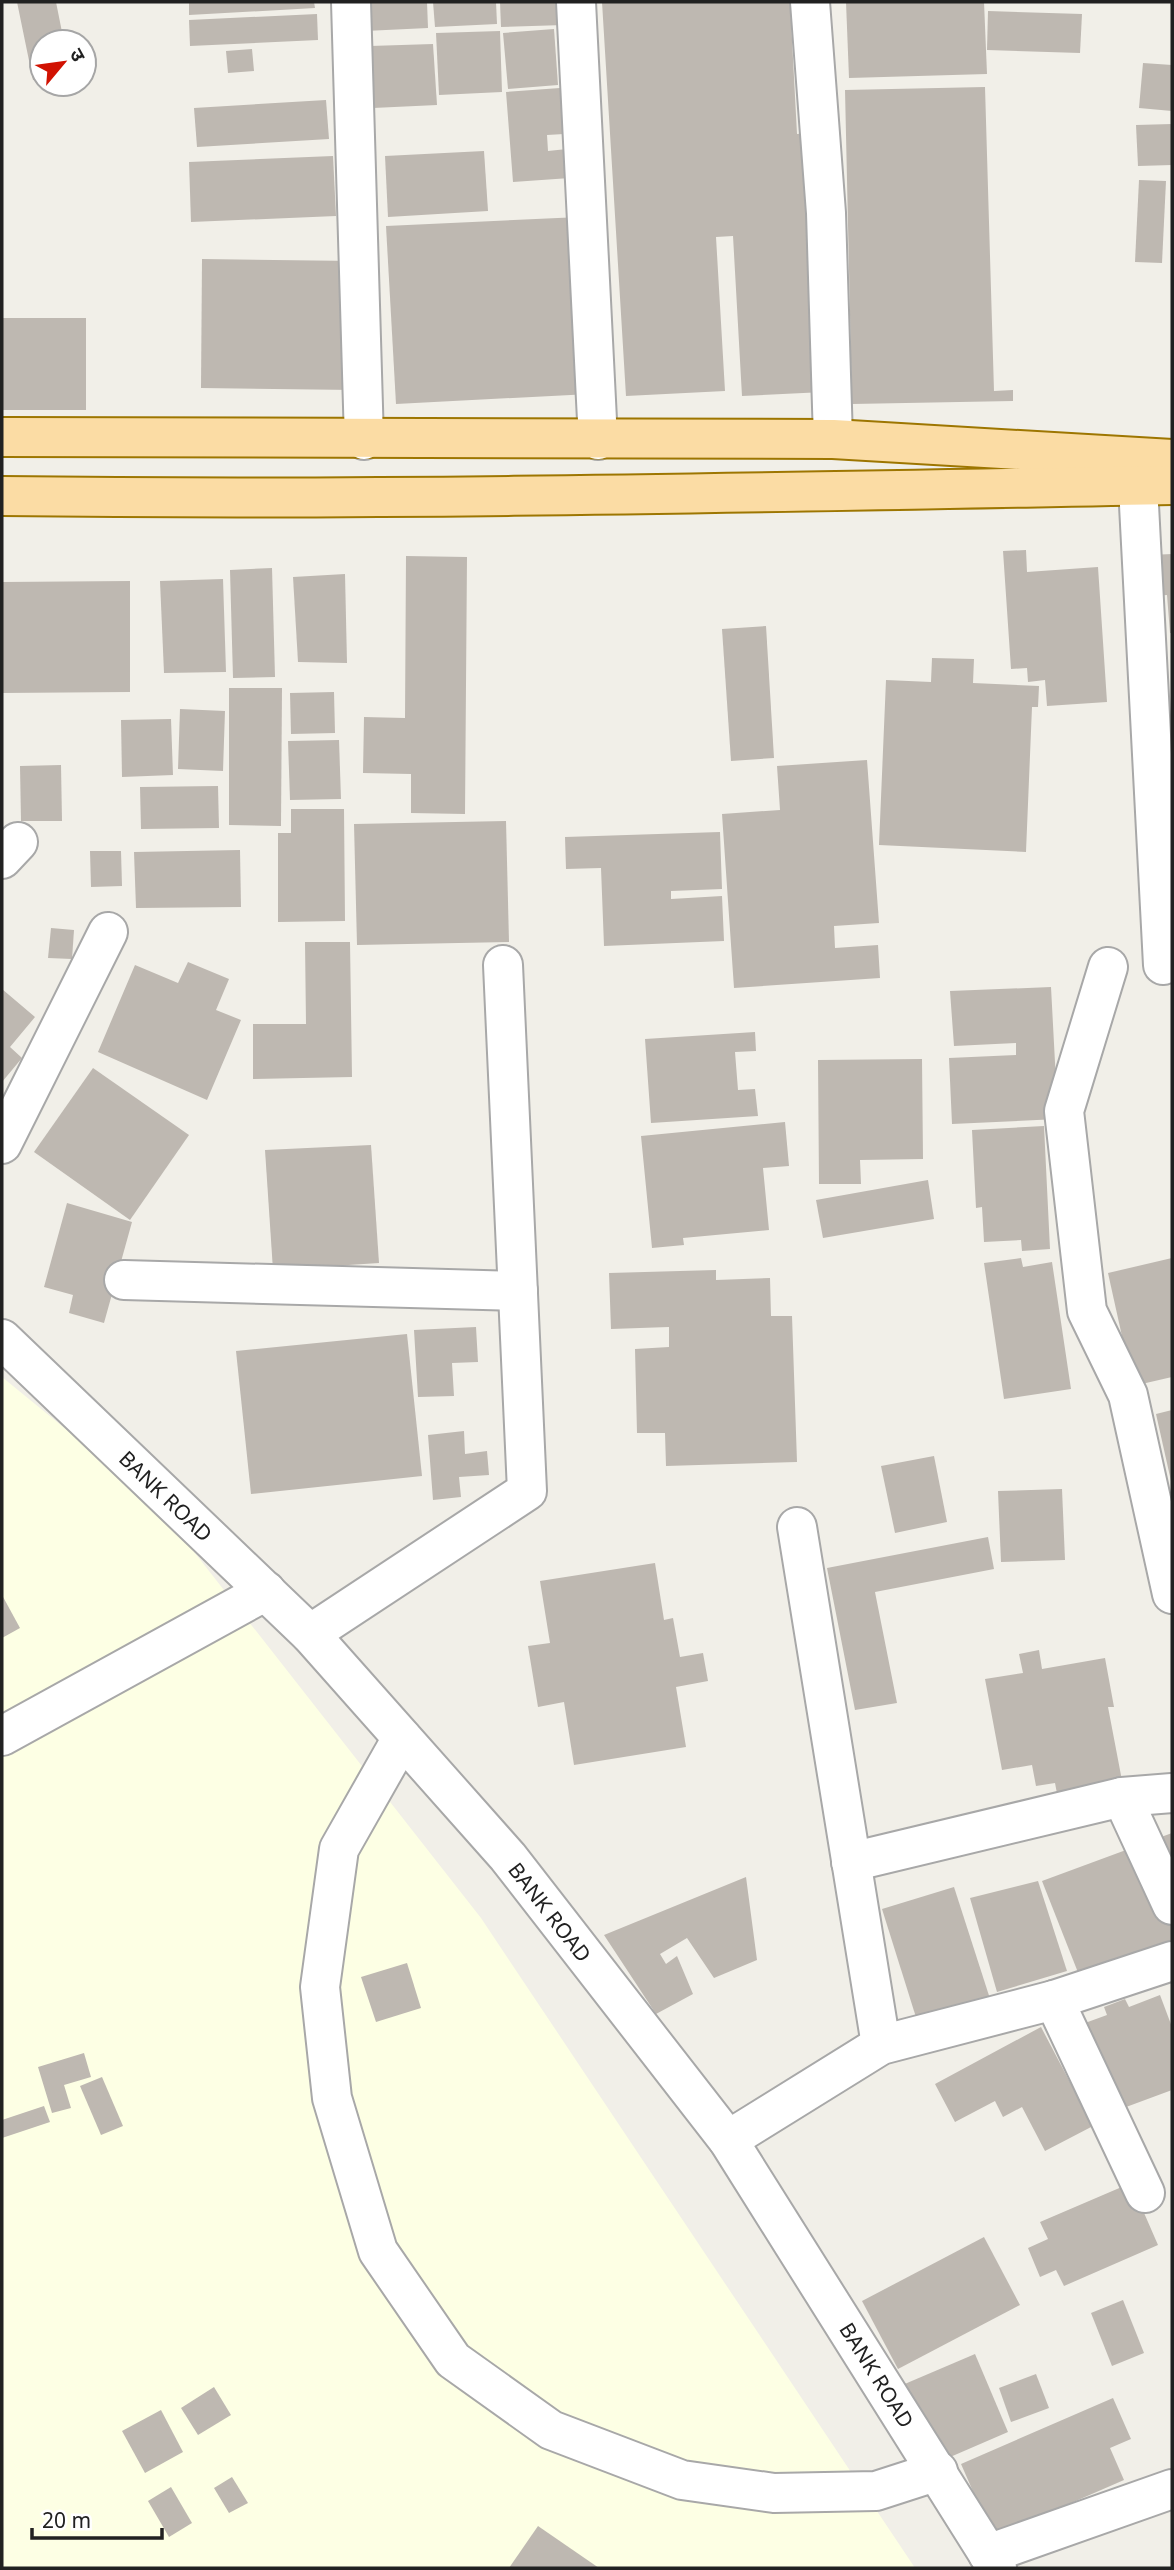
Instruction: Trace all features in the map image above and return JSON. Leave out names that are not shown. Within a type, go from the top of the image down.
[{"type":"main road","points":[[2,437],[364,440],[833,439],[1172,459]]},
{"type":"main road","points":[[2,496],[233,499],[846,493],[1155,485]]},
{"type":"street","points":[[351,2],[364,440]]},
{"type":"street","points":[[576,2],[598,440]]},
{"type":"street","points":[[810,2],[826,213],[833,439]]},
{"type":"street","points":[[1155,485],[1163,965]]},
{"type":"street","points":[[2,1144],[108,932]]},
{"type":"street","points":[[310,1634],[527,1491],[503,965]]},
{"type":"street","points":[[1108,967],[1064,1111],[1087,1311],[1128,1395],[1172,1594]]},
{"type":"street","points":[[124,1280],[518,1292]]},
{"type":"street","name":"BANK ROAD","points":[[2,1339],[310,1634],[508,1857],[728,2140],[992,2561]]},
{"type":"street","points":[[797,1527],[881,2045]]},
{"type":"street","points":[[2,1736],[266,1591]]},
{"type":"street","points":[[402,1738],[339,1849],[320,1987],[332,2098],[378,2251],[453,2360],[551,2430],[682,2480],[774,2493],[876,2491],[938,2471]]},
{"type":"street","points":[[851,1862],[1122,1797],[1172,1793]]},
{"type":"street","points":[[1122,1797],[1172,1905]]},
{"type":"street","points":[[728,2140],[881,2045],[1054,2000],[1172,1961]]},
{"type":"street","points":[[1054,2000],[1145,2193]]},
{"type":"street","points":[[992,2561],[1172,2488]]},
{"type":"shaded area","points":[[2,1377],[155,1502],[481,1918],[915,2568],[2,2568]]},
{"type":"building","points":[[17,2],[56,2],[61,28],[28,28],[28,56]]},
{"type":"building","points":[[189,2],[314,2],[315,8],[189,15]]},
{"type":"building","points":[[363,2],[427,2],[428,28],[365,31]]},
{"type":"building","points":[[433,2],[496,2],[497,24],[435,27]]},
{"type":"building","points":[[500,2],[563,2],[564,25],[501,27]]},
{"type":"building","points":[[602,2],[790,2],[797,134],[809,133],[824,392],[742,396],[733,236],[716,237],[725,391],[626,396]]},
{"type":"building","points":[[846,2],[984,2],[987,74],[849,78]]},
{"type":"building","points":[[988,11],[1082,14],[1080,53],[987,50]]},
{"type":"building","points":[[317,14],[318,40],[190,46],[189,20]]},
{"type":"building","points":[[554,29],[558,85],[508,89],[503,33]]},
{"type":"building","points":[[500,31],[502,92],[439,95],[436,33]]},
{"type":"building","points":[[433,44],[437,105],[373,108],[370,46]]},
{"type":"building","points":[[252,49],[254,71],[228,73],[226,51]]},
{"type":"building","points":[[1143,63],[1172,65],[1172,111],[1139,108]]},
{"type":"building","points":[[985,87],[994,391],[1013,390],[1013,401],[852,404],[845,90]]},
{"type":"building","points":[[560,88],[564,134],[547,135],[548,151],[567,149],[570,178],[513,182],[506,92]]},
{"type":"building","points":[[326,100],[329,139],[197,147],[194,108]]},
{"type":"building","points":[[1172,124],[1172,165],[1138,166],[1136,125]]},
{"type":"building","points":[[484,151],[488,211],[388,217],[385,156]]},
{"type":"building","points":[[333,156],[336,216],[191,222],[189,162]]},
{"type":"building","points":[[1139,180],[1166,181],[1162,263],[1135,262]]},
{"type":"building","points":[[580,217],[590,394],[396,404],[386,226]]},
{"type":"building","points":[[202,259],[355,261],[354,390],[201,388]]},
{"type":"building","points":[[2,318],[86,318],[86,410],[2,410]]},
{"type":"building","points":[[1026,550],[1027,572],[1098,567],[1107,702],[1047,706],[1045,680],[1028,682],[1027,668],[1011,669],[1003,551]]},
{"type":"building","points":[[1172,554],[1170,633],[1167,595],[1154,596],[1150,555]]},
{"type":"building","points":[[406,556],[467,557],[465,814],[411,813],[411,774],[363,773],[364,717],[405,718]]},
{"type":"building","points":[[272,568],[275,677],[233,678],[230,570]]},
{"type":"building","points":[[345,574],[347,663],[298,662],[293,577]]},
{"type":"building","points":[[223,579],[226,672],[164,673],[160,581]]},
{"type":"building","points":[[130,581],[130,692],[2,693],[2,582]]},
{"type":"building","points":[[766,626],[774,758],[731,761],[722,629]]},
{"type":"building","points":[[932,658],[974,659],[973,683],[1039,686],[1038,707],[1032,707],[1026,852],[879,845],[886,680],[931,682]]},
{"type":"building","points":[[229,688],[282,688],[281,826],[229,825]]},
{"type":"building","points":[[334,692],[335,733],[291,734],[290,693]]},
{"type":"building","points":[[180,709],[225,711],[223,771],[178,769]]},
{"type":"building","points":[[171,719],[173,775],[122,777],[121,720]]},
{"type":"building","points":[[339,740],[341,799],[290,800],[288,741]]},
{"type":"building","points":[[867,760],[879,923],[834,926],[835,948],[878,945],[880,978],[734,988],[722,814],[780,810],[777,766]]},
{"type":"building","points":[[61,765],[62,821],[21,821],[20,766]]},
{"type":"building","points":[[218,786],[219,828],[141,829],[140,787]]},
{"type":"building","points":[[291,809],[344,809],[345,921],[278,922],[278,833],[291,833]]},
{"type":"building","points":[[506,821],[509,942],[357,945],[354,824]]},
{"type":"building","points":[[720,832],[722,889],[671,891],[671,899],[722,896],[724,941],[604,946],[601,868],[566,869],[565,837]]},
{"type":"building","points":[[240,850],[241,907],[136,908],[134,852]]},
{"type":"building","points":[[90,851],[121,851],[122,886],[91,887]]},
{"type":"building","points":[[51,928],[74,930],[72,959],[48,958]]},
{"type":"building","points":[[305,942],[350,942],[352,1077],[253,1079],[253,1024],[306,1024]]},
{"type":"building","points":[[188,962],[229,979],[216,1010],[241,1020],[207,1100],[98,1052],[135,965],[178,983]]},
{"type":"building","points":[[1051,987],[1058,1119],[952,1124],[949,1058],[1016,1055],[1016,1043],[954,1046],[950,991]]},
{"type":"building","points":[[2,989],[35,1017],[10,1047],[22,1058],[2,1082]]},
{"type":"building","points":[[755,1032],[756,1051],[735,1052],[738,1090],[755,1089],[758,1116],[651,1123],[645,1039]]},
{"type":"building","points":[[922,1059],[923,1159],[860,1160],[861,1184],[819,1184],[818,1060]]},
{"type":"building","points":[[93,1068],[189,1135],[130,1220],[34,1152]]},
{"type":"building","points":[[785,1122],[789,1166],[763,1168],[769,1230],[683,1238],[684,1245],[652,1248],[641,1136]]},
{"type":"building","points":[[1044,1126],[1050,1249],[1022,1251],[1021,1240],[984,1242],[982,1207],[976,1208],[972,1130]]},
{"type":"building","points":[[371,1145],[379,1263],[273,1270],[265,1150]]},
{"type":"building","points":[[928,1180],[934,1219],[823,1238],[816,1200]]},
{"type":"building","points":[[67,1203],[132,1222],[104,1323],[69,1313],[73,1295],[44,1287]]},
{"type":"building","points":[[1021,1258],[1023,1267],[1052,1262],[1071,1389],[1004,1399],[984,1263]]},
{"type":"building","points":[[1172,1258],[1172,1377],[1133,1386],[1108,1273]]},
{"type":"building","points":[[716,1270],[716,1280],[770,1278],[771,1316],[792,1316],[797,1462],[666,1466],[665,1433],[637,1433],[635,1349],[669,1347],[669,1327],[611,1329],[609,1273]]},
{"type":"building","points":[[476,1327],[478,1362],[452,1363],[454,1396],[418,1397],[414,1330]]},
{"type":"building","points":[[407,1334],[422,1476],[251,1494],[236,1351]]},
{"type":"building","points":[[1172,1410],[1172,1480],[1171,1481],[1156,1414]]},
{"type":"building","points":[[464,1431],[465,1454],[487,1451],[489,1475],[459,1477],[461,1497],[433,1500],[428,1435]]},
{"type":"building","points":[[934,1456],[947,1522],[895,1533],[881,1466]]},
{"type":"building","points":[[1062,1489],[1065,1560],[1001,1562],[998,1491]]},
{"type":"building","points":[[988,1537],[994,1569],[875,1592],[897,1703],[855,1710],[827,1568]]},
{"type":"building","points":[[655,1563],[664,1620],[673,1618],[680,1657],[703,1653],[708,1681],[676,1687],[686,1747],[574,1765],[564,1702],[538,1707],[528,1646],[550,1643],[540,1581]]},
{"type":"building","points":[[2,1595],[20,1628],[2,1638]]},
{"type":"building","points":[[1039,1650],[1042,1669],[1105,1658],[1114,1707],[1108,1707],[1124,1791],[1059,1804],[1055,1783],[1036,1786],[1032,1765],[1002,1770],[985,1679],[1023,1673],[1019,1654]]},
{"type":"building","points":[[1172,1833],[1172,1940],[1079,1975],[1042,1881]]},
{"type":"building","points":[[746,1877],[757,1960],[714,1978],[687,1938],[660,1954],[666,1964],[677,1956],[693,1994],[656,2014],[604,1935]]},
{"type":"building","points":[[1038,1881],[1067,1971],[997,1992],[970,1898]]},
{"type":"building","points":[[954,1887],[993,2008],[920,2030],[882,1909]]},
{"type":"building","points":[[407,1963],[421,2008],[376,2022],[361,1977]]},
{"type":"building","points":[[1160,1995],[1172,2027],[1172,2090],[1118,2110],[1085,2023],[1107,2015],[1104,2007],[1125,1999],[1129,2007]]},
{"type":"building","points":[[1041,2027],[1093,2126],[1045,2151],[1022,2107],[1003,2117],[995,2101],[955,2122],[935,2084]]},
{"type":"building","points":[[84,2053],[91,2077],[64,2085],[71,2108],[52,2113],[38,2067]]},
{"type":"building","points":[[102,2077],[123,2126],[101,2135],[80,2086]]},
{"type":"building","points":[[44,2106],[50,2122],[2,2138],[2,2120]]},
{"type":"building","points":[[1131,2183],[1158,2245],[1064,2286],[1056,2270],[1040,2277],[1028,2248],[1048,2239],[1040,2222]]},
{"type":"building","points":[[984,2237],[1020,2305],[898,2369],[862,2301]]},
{"type":"building","points":[[1123,2300],[1144,2353],[1112,2366],[1091,2313]]},
{"type":"building","points":[[975,2354],[1008,2432],[934,2464],[900,2386]]},
{"type":"building","points":[[1036,2374],[1049,2408],[1011,2422],[999,2388]]},
{"type":"building","points":[[214,2387],[231,2415],[198,2435],[181,2408]]},
{"type":"building","points":[[1113,2398],[1131,2439],[1110,2448],[1124,2480],[993,2537],[961,2464]]},
{"type":"building","points":[[161,2410],[183,2452],[145,2473],[122,2431]]},
{"type":"building","points":[[232,2477],[248,2503],[229,2513],[214,2488]]},
{"type":"building","points":[[171,2487],[192,2523],[169,2537],[148,2501]]},
{"type":"building","points":[[538,2526],[599,2568],[509,2568]]}]
